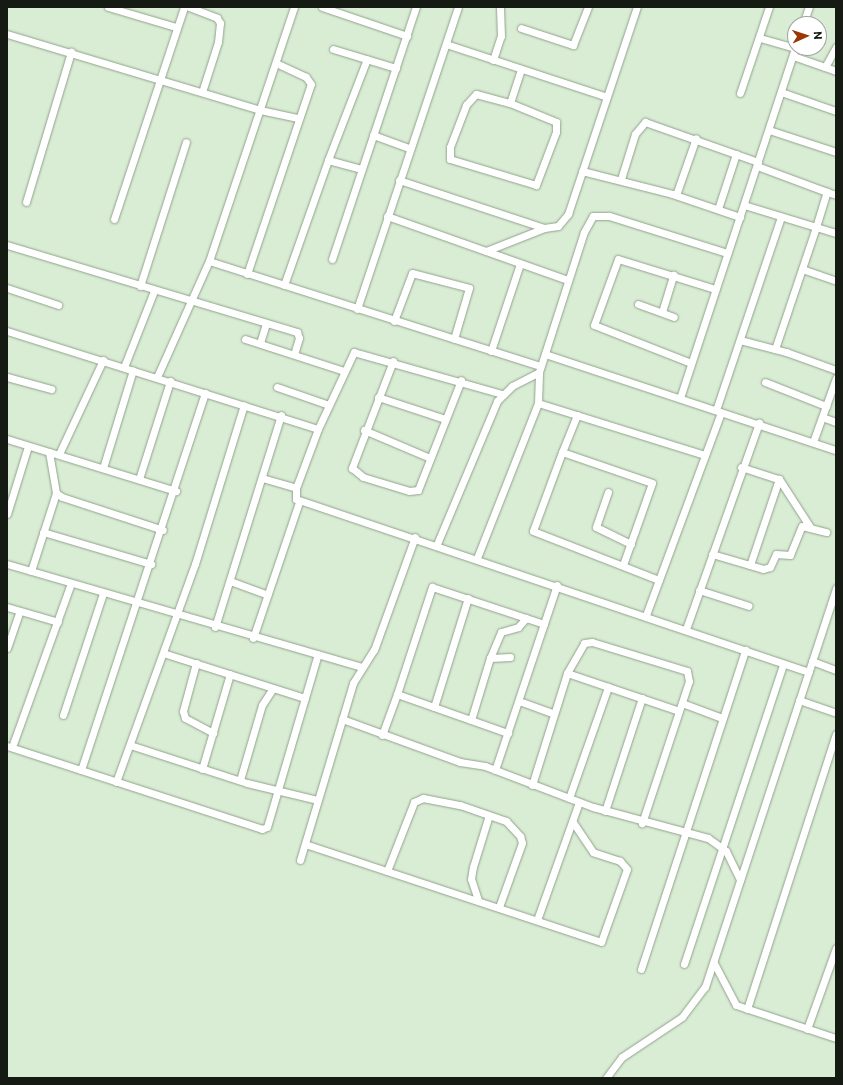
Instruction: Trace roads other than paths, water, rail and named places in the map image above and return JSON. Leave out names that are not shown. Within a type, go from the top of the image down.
[{"type":"street","points":[[108,7],[176,27]]},
{"type":"street","points":[[114,219],[176,27],[184,7],[218,18],[220,22],[218,42],[202,92]]},
{"type":"street","points":[[157,377],[192,303],[209,261],[294,7]]},
{"type":"street","points":[[322,7],[335,9],[407,36]]},
{"type":"street","points":[[332,259],[372,135],[416,7]]},
{"type":"street","points":[[357,309],[409,148],[458,7]]},
{"type":"street","points":[[493,60],[500,36],[500,7]]},
{"type":"street","points":[[521,28],[573,46],[588,7]]},
{"type":"street","points":[[486,251],[563,222],[582,171],[637,7]]},
{"type":"street","points":[[740,93],[760,38],[769,7]]},
{"type":"street","points":[[7,34],[160,78],[260,110],[299,118]]},
{"type":"street","points":[[760,38],[787,46]]},
{"type":"street","points":[[446,44],[607,97]]},
{"type":"street","points":[[825,67],[836,47]]},
{"type":"street","points":[[333,49],[396,68]]},
{"type":"street","points":[[26,202],[71,52]]},
{"type":"street","points":[[680,398],[793,56],[836,71]]},
{"type":"street","points":[[284,286],[328,160],[367,59]]},
{"type":"street","points":[[247,274],[299,118],[310,80],[276,63]]},
{"type":"street","points":[[510,103],[521,69]]},
{"type":"street","points":[[781,92],[836,111]]},
{"type":"street","points":[[479,94],[510,103],[553,119],[558,126],[536,185],[456,163],[448,154],[472,96],[479,94]]},
{"type":"street","points":[[621,179],[641,124],[650,123],[696,138],[836,195]]},
{"type":"street","points":[[769,130],[836,152]]},
{"type":"street","points":[[372,135],[409,148]]},
{"type":"street","points":[[676,195],[696,138]]},
{"type":"street","points":[[140,286],[186,142]]},
{"type":"street","points":[[718,209],[736,154]]},
{"type":"street","points":[[328,160],[361,169]]},
{"type":"street","points":[[582,171],[621,179],[676,195],[740,217]]},
{"type":"street","points":[[399,180],[544,228]]},
{"type":"street","points":[[775,349],[816,227],[826,192]]},
{"type":"street","points":[[744,205],[836,233]]},
{"type":"street","points":[[477,558],[538,403],[539,369],[584,232],[593,216],[599,214],[727,253]]},
{"type":"street","points":[[387,216],[568,280]]},
{"type":"street","points":[[646,615],[705,455],[740,340],[781,217]]},
{"type":"street","points":[[7,245],[192,303],[300,334],[294,354]]},
{"type":"street","points":[[691,363],[594,326],[618,259],[715,289]]},
{"type":"street","points":[[209,261],[491,351],[539,369]]},
{"type":"street","points":[[491,351],[520,264]]},
{"type":"street","points":[[802,269],[836,281]]},
{"type":"street","points":[[394,321],[412,273],[469,288],[454,339]]},
{"type":"street","points":[[662,312],[673,275]]},
{"type":"street","points":[[7,288],[58,305]]},
{"type":"street","points":[[124,367],[154,291]]},
{"type":"street","points":[[638,304],[674,317]]},
{"type":"street","points":[[260,343],[266,323]]},
{"type":"street","points":[[7,331],[244,405],[281,415],[318,429]]},
{"type":"street","points":[[245,339],[344,370]]},
{"type":"street","points":[[740,340],[775,349],[836,370]]},
{"type":"street","points":[[253,638],[299,502],[296,488],[318,429],[344,370],[354,352],[461,380],[502,394]]},
{"type":"street","points":[[545,354],[759,423],[836,450]]},
{"type":"street","points":[[59,454],[103,360]]},
{"type":"street","points":[[393,361],[351,462],[352,468],[363,477],[414,491],[430,458],[461,380]]},
{"type":"street","points":[[437,544],[457,490],[502,394],[539,369]]},
{"type":"street","points":[[103,468],[133,370]]},
{"type":"street","points":[[7,377],[52,389]]},
{"type":"street","points":[[813,442],[836,378]]},
{"type":"street","points":[[139,479],[170,382]]},
{"type":"street","points":[[764,382],[826,406]]},
{"type":"street","points":[[277,387],[329,405]]},
{"type":"street","points":[[81,770],[176,491],[205,393]]},
{"type":"street","points":[[378,397],[445,419]]},
{"type":"street","points":[[538,403],[705,455]]},
{"type":"street","points":[[116,782],[177,614],[244,405]]},
{"type":"street","points":[[215,627],[281,415]]},
{"type":"street","points":[[576,415],[533,531],[659,580]]},
{"type":"street","points":[[822,417],[836,422]]},
{"type":"street","points":[[686,629],[741,467],[759,423]]},
{"type":"street","points":[[364,430],[430,458]]},
{"type":"street","points":[[7,439],[176,491]]},
{"type":"street","points":[[7,514],[28,446]]},
{"type":"street","points":[[31,571],[56,493],[49,452]]},
{"type":"street","points":[[562,452],[652,483],[623,565]]},
{"type":"street","points":[[741,467],[779,479],[810,527]]},
{"type":"street","points":[[262,478],[296,488]]},
{"type":"street","points":[[750,566],[779,479]]},
{"type":"street","points":[[608,492],[596,527],[631,544]]},
{"type":"street","points":[[56,493],[163,530]]},
{"type":"street","points":[[299,502],[437,544],[809,672]]},
{"type":"street","points":[[712,554],[763,570],[770,567],[776,554],[788,556],[801,526],[826,532]]},
{"type":"street","points":[[43,532],[151,564]]},
{"type":"street","points":[[300,860],[353,683],[374,650],[415,537]]},
{"type":"street","points":[[7,564],[102,593],[138,602],[215,627],[362,667]]},
{"type":"street","points":[[230,581],[268,595]]},
{"type":"street","points":[[71,583],[58,622],[10,746],[262,829],[267,826],[318,654]]},
{"type":"street","points":[[495,770],[558,586]]},
{"type":"street","points":[[382,735],[398,694],[429,591],[436,587],[544,624]]},
{"type":"street","points":[[606,1078],[622,1057],[688,1012],[703,991],[714,963],[836,588]]},
{"type":"street","points":[[699,590],[749,606]]},
{"type":"street","points":[[63,715],[102,593]]},
{"type":"street","points":[[434,707],[468,598]]},
{"type":"street","points":[[7,607],[58,622]]},
{"type":"street","points":[[7,648],[20,611]]},
{"type":"street","points":[[471,720],[490,658],[501,632],[518,627],[526,618]]},
{"type":"street","points":[[532,785],[567,673],[584,643],[592,642],[687,671],[689,681],[642,823]]},
{"type":"street","points":[[641,968],[745,650]]},
{"type":"street","points":[[162,653],[305,698]]},
{"type":"street","points":[[490,658],[510,657]]},
{"type":"street","points":[[812,661],[836,670]]},
{"type":"street","points":[[196,663],[184,711],[185,718],[213,733]]},
{"type":"street","points":[[684,964],[783,664]]},
{"type":"street","points":[[567,673],[679,711]]},
{"type":"street","points":[[202,769],[230,674]]},
{"type":"street","points":[[569,798],[608,687]]},
{"type":"street","points":[[240,780],[262,705],[273,688]]},
{"type":"street","points":[[398,694],[508,733]]},
{"type":"street","points":[[605,811],[642,698]]},
{"type":"street","points":[[799,700],[836,713]]},
{"type":"street","points":[[519,701],[554,714]]},
{"type":"street","points":[[682,703],[722,718]]},
{"type":"street","points":[[342,719],[382,735],[495,770],[605,811],[642,823],[708,838],[723,847],[740,880]]},
{"type":"street","points":[[747,1009],[836,734]]},
{"type":"street","points":[[130,745],[202,769],[318,800]]},
{"type":"street","points":[[387,871],[414,802],[423,798],[454,804],[489,815],[512,826],[522,843],[499,907]]},
{"type":"street","points":[[537,920],[579,802]]},
{"type":"street","points":[[478,900],[472,879],[473,867],[489,815]]},
{"type":"street","points":[[305,844],[478,900],[601,942],[605,939],[625,880],[626,865],[593,852],[572,821]]},
{"type":"street","points":[[808,1029],[836,948]]},
{"type":"street","points":[[714,963],[736,1005],[836,1038]]}]
